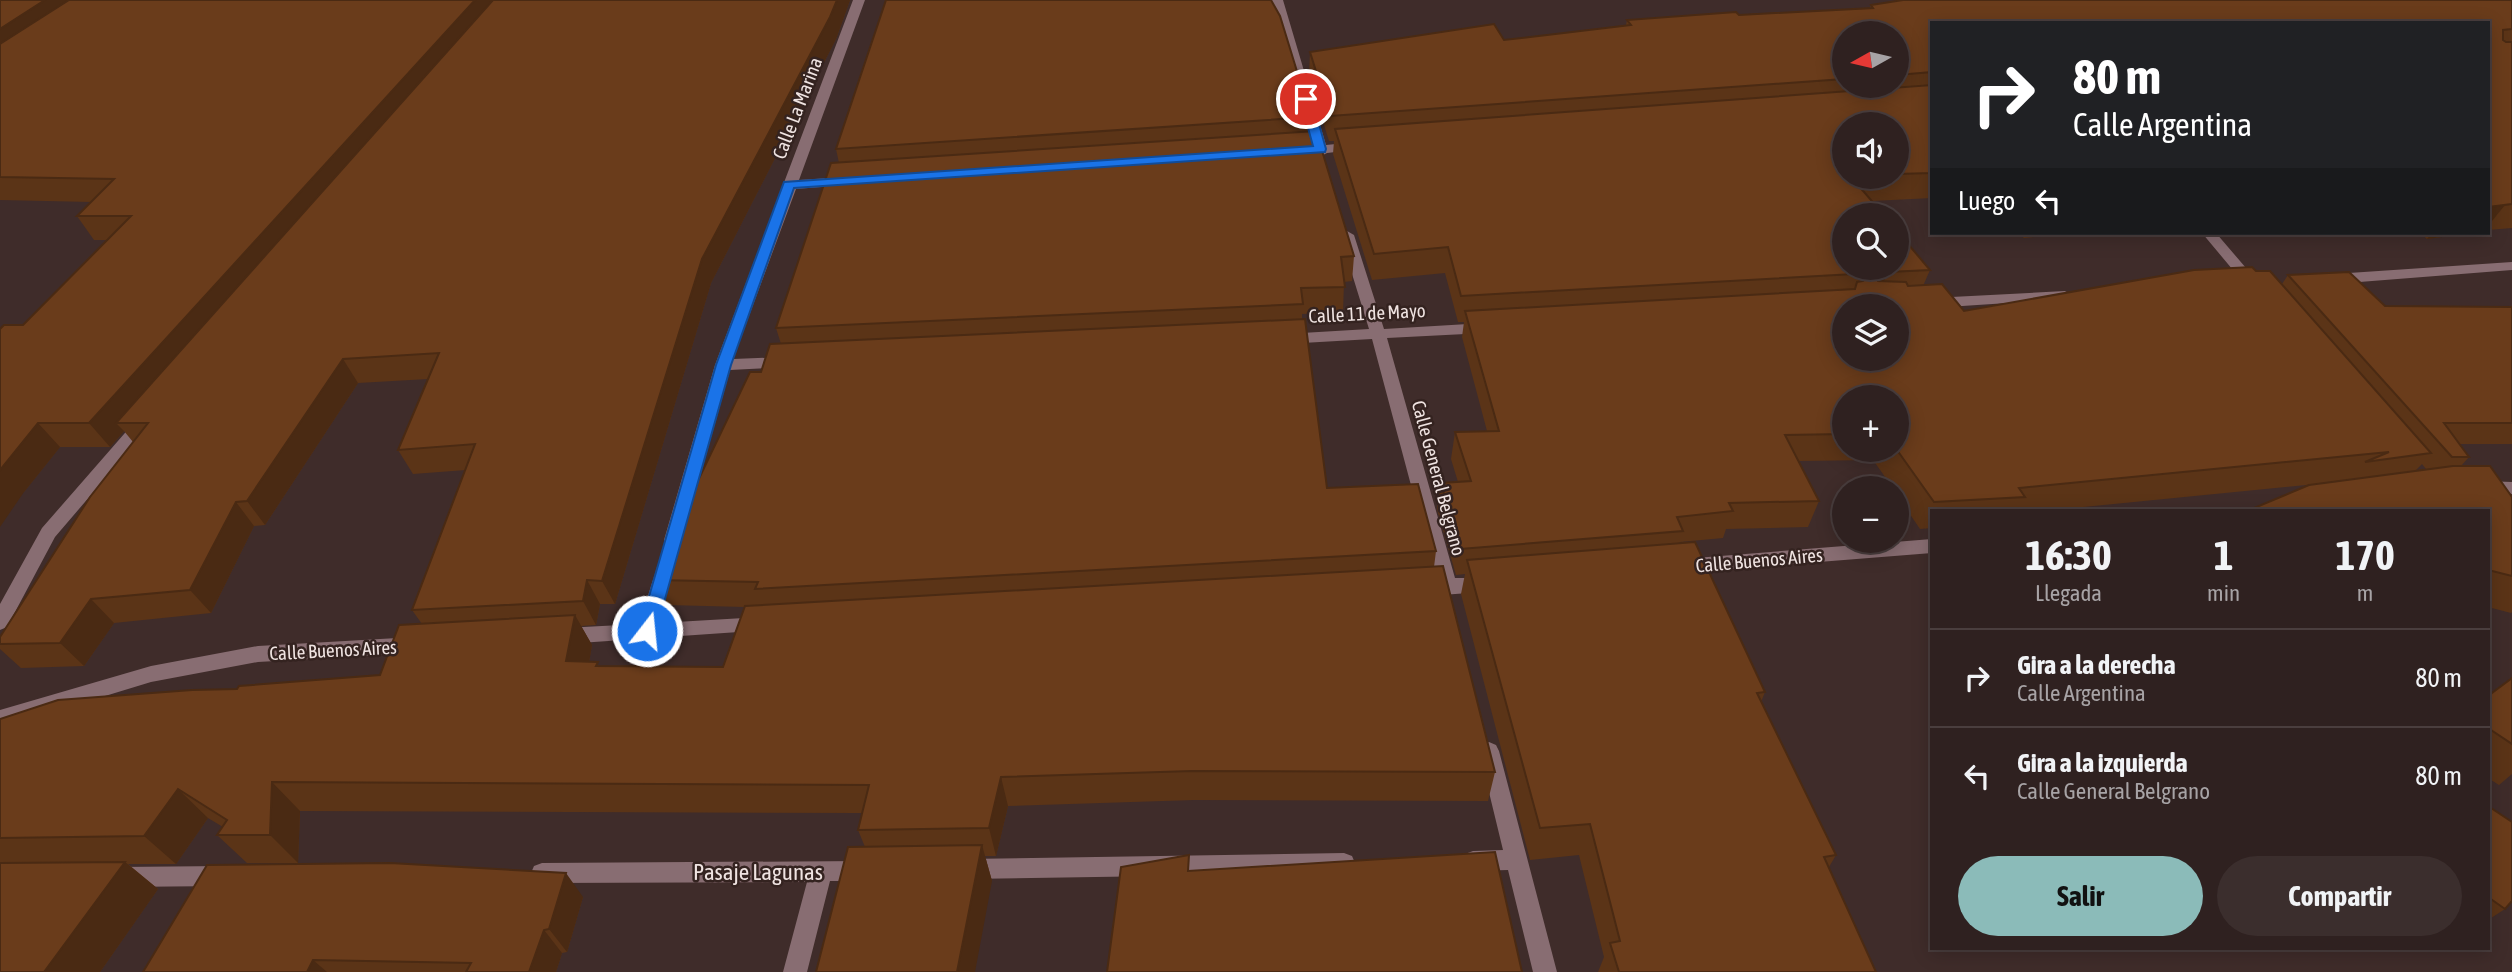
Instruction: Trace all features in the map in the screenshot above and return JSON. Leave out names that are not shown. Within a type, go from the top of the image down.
[{"type":"street","name":"Calle La Marina","points":[[647,631],[723,365],[859,0]]},
{"type":"street","points":[[1277,0],[1322,156]]},
{"type":"street","points":[[1279,152],[1322,156],[1376,145]]},
{"type":"street","points":[[789,185],[857,180]]},
{"type":"street","name":"Calle General Belgrano","points":[[1341,215],[1378,334],[1454,612]]},
{"type":"street","points":[[2211,235],[2254,288]]},
{"type":"street","points":[[2321,280],[2512,266]]},
{"type":"street","points":[[1919,304],[2086,295]]},
{"type":"street","name":"Calle 11 de Mayo","points":[[1267,340],[1502,327]]},
{"type":"street","points":[[723,365],[807,361]]},
{"type":"street","points":[[0,622],[48,533],[157,407]]},
{"type":"street","points":[[2463,487],[2512,488]]},
{"type":"street","name":"Calle Buenos Aires","points":[[1669,568],[1930,546]]},
{"type":"street","points":[[1406,588],[1503,581]]},
{"type":"street","points":[[550,637],[785,623]]},
{"type":"street","name":"Calle Buenos Aires","points":[[0,719],[151,674],[258,654],[439,643]]},
{"type":"street","points":[[1484,729],[1545,972]]},
{"type":"street","points":[[1447,861],[1517,860]]},
{"type":"street","points":[[946,869],[1363,863]]},
{"type":"street","name":"Pasaje Lagunas","points":[[515,874],[890,870]]},
{"type":"street","points":[[795,972],[821,871]]},
{"type":"street","points":[[97,877],[250,876]]},
{"type":"building","points":[[0,0],[45,0],[0,29]]},
{"type":"building","points":[[69,0],[475,0],[89,423],[38,423],[0,470],[0,329],[4,325],[23,325],[131,216],[77,216],[114,179],[0,177],[0,44]]},
{"type":"building","points":[[493,0],[837,0],[702,259],[602,581],[587,580],[583,601],[412,610],[475,444],[398,450],[439,353],[343,359],[247,501],[236,502],[190,590],[91,599],[60,643],[0,644],[0,637],[90,497],[148,423],[116,423]]},
{"type":"building","points":[[886,0],[1271,0],[1280,16],[1311,117],[836,149]]},
{"type":"building","points":[[1903,0],[2512,0],[2512,29],[2503,30],[2503,40],[2512,42],[2512,204],[2490,207],[2490,21],[1930,21],[1930,72],[1909,74],[1909,21],[1832,21],[1832,80],[1330,116],[1310,52],[1494,24],[1504,40],[1631,25],[1627,20],[1736,12],[1739,15],[1873,8],[1871,5]]},
{"type":"building","points":[[1930,85],[1930,173],[1909,174],[1909,112],[1832,112],[1832,189],[1861,189],[1874,203],[1832,203],[1832,275],[1461,296],[1448,247],[1374,254],[1335,129],[1832,92],[1832,98],[1909,98],[1909,87]]},
{"type":"building","points":[[1316,131],[1354,256],[1341,257],[1345,287],[1301,288],[1303,304],[776,328],[831,163]]},
{"type":"building","points":[[1909,245],[1930,270],[1909,271]]},
{"type":"building","points":[[2252,267],[2256,271],[2270,271],[2431,453],[2365,462],[2389,452],[2019,488],[2025,497],[1934,502],[1906,462],[1909,462],[1909,385],[1832,385],[1832,434],[1785,435],[1819,501],[1729,503],[1733,511],[1677,517],[1683,531],[1460,549],[1441,483],[1471,481],[1455,432],[1499,431],[1465,311],[1855,289],[1857,282],[1906,282],[1908,286],[1942,284],[1964,311],[2194,270]]},
{"type":"building","points":[[2349,272],[2385,306],[2512,307],[2512,423],[2444,423],[2469,457],[2452,457],[2288,275]]},
{"type":"building","points":[[1305,319],[1327,488],[1418,484],[1436,551],[755,589],[758,582],[654,580],[660,560],[750,372],[761,372],[770,344]]},
{"type":"building","points":[[2453,466],[2490,466],[2512,497],[2512,576],[2490,570],[2490,509],[2252,509],[2309,485]]},
{"type":"building","points":[[1695,542],[1765,692],[1757,693],[1836,855],[1824,857],[1876,972],[1619,972],[1610,943],[1620,941],[1590,824],[1540,828],[1467,560]]},
{"type":"building","points":[[1443,566],[1495,772],[1192,771],[1001,777],[989,828],[858,830],[869,785],[272,782],[270,835],[217,835],[227,820],[178,789],[144,836],[0,838],[0,719],[58,700],[237,689],[239,686],[380,675],[399,625],[575,615],[566,661],[598,662],[596,666],[723,667],[745,606]]},
{"type":"building","points":[[2512,678],[2512,744],[2490,729],[2490,694]]},
{"type":"building","points":[[2490,807],[2512,822],[2512,901],[2505,909],[2490,898]]},
{"type":"building","points":[[982,845],[957,972],[816,972],[848,847]]},
{"type":"building","points":[[1495,852],[1522,972],[1107,972],[1121,867],[1189,855],[1188,871]]},
{"type":"building","points":[[125,862],[44,972],[0,972],[0,863]]},
{"type":"building","points":[[390,863],[566,873],[549,929],[544,930],[529,972],[466,972],[471,963],[313,960],[307,972],[143,972],[207,865]]},
{"type":"route","points":[[647,631],[723,365],[789,185],[1320,149],[1306,99]]}]
